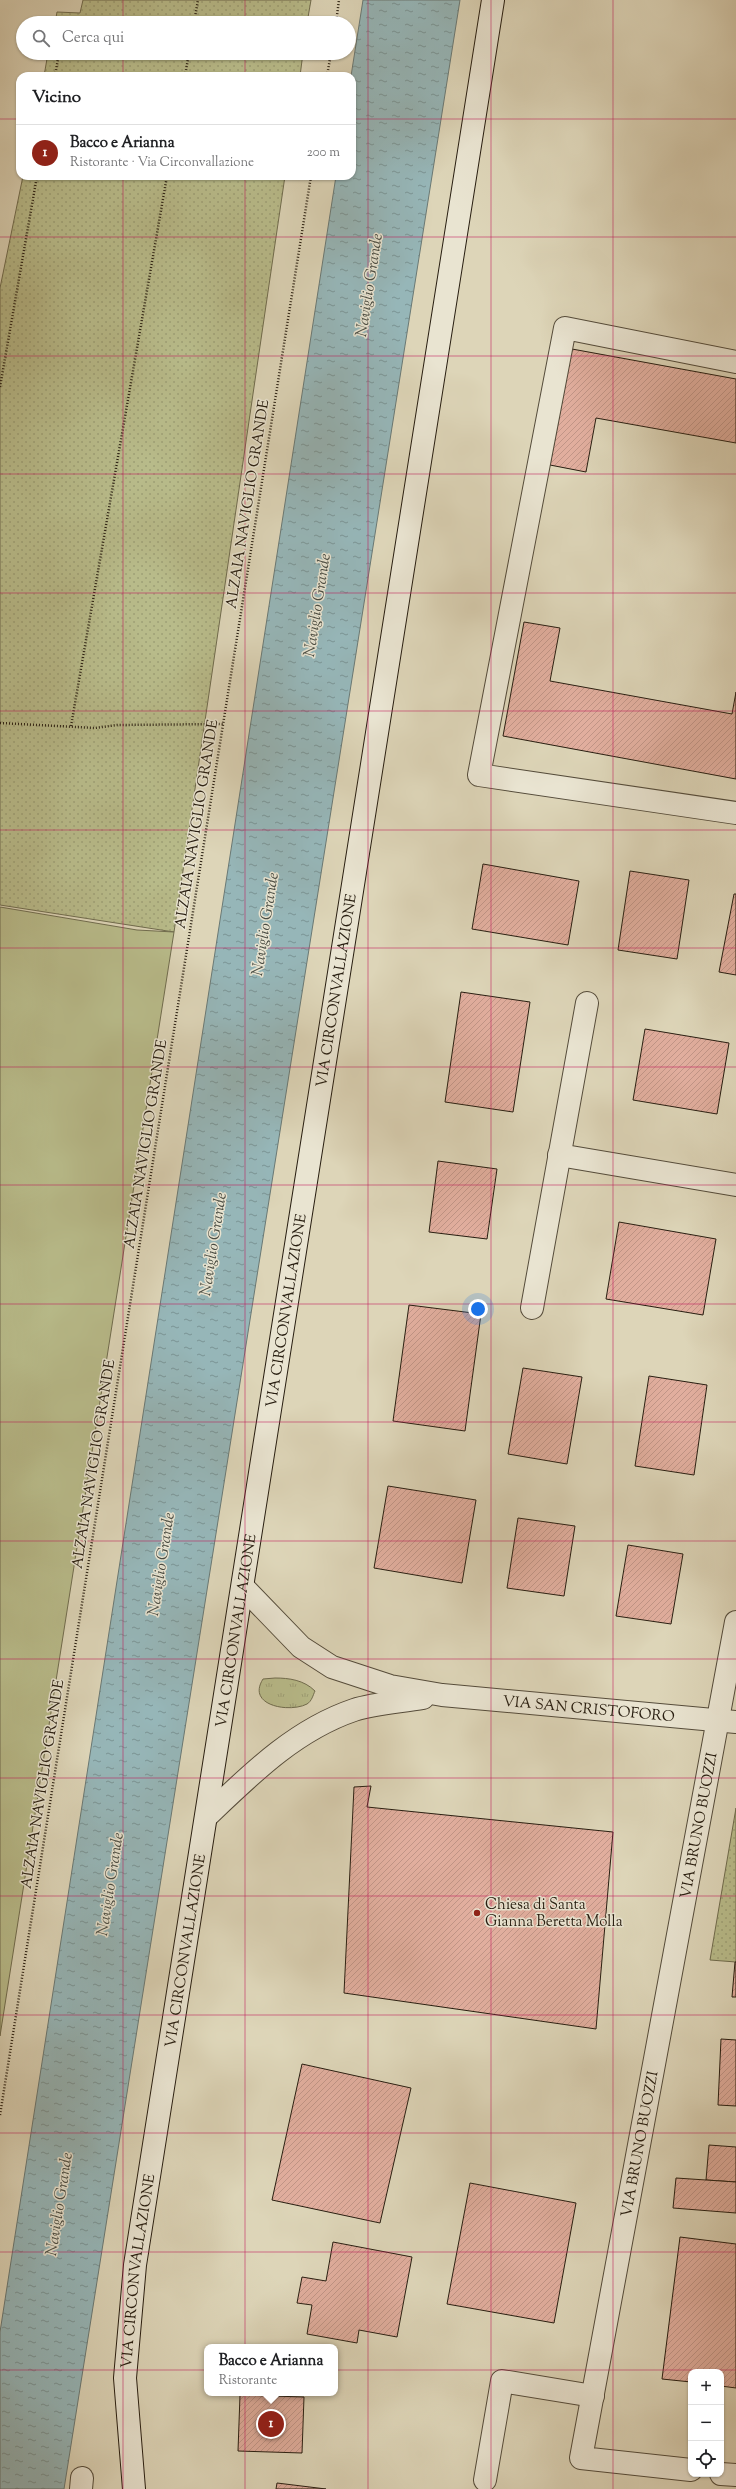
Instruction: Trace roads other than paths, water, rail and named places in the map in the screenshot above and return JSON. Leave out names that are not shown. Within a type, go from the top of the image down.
[{"type":"main road","name":"VIA CIRCONVALLAZIONE","points":[[134,2489],[125,2378],[129,2318],[137,2257],[244,1588],[368,774],[493,0]]},
{"type":"main road","points":[[736,362],[565,328],[479,775],[736,813]]},
{"type":"main road","points":[[532,1308],[587,1002]]},
{"type":"main road","points":[[559,1155],[736,1185]]},
{"type":"main road","points":[[244,1588],[301,1647],[332,1667],[390,1686],[442,1695]]},
{"type":"main road","name":"VIA BRUNO BUOZZI","points":[[688,2470],[580,2458],[727,1721],[736,1622]]},
{"type":"main road","points":[[207,1816],[256,1768],[283,1748],[321,1724],[355,1710],[442,1695]]},
{"type":"main road","name":"VIA SAN CRISTOFORO","points":[[442,1695],[727,1721]]},
{"type":"main road","points":[[485,2480],[502,2382],[593,2396]]},
{"type":"main road","points":[[724,2474],[736,2475]]},
{"type":"water","name":"Naviglio Grande","points":[[363,0],[460,0],[64,2489],[0,2489],[0,2332],[335,180],[356,180],[356,72],[352,72],[354,60],[356,60],[356,44]]},
{"type":"place","name":"Chiesa di Santa Gianna Beretta Molla","points":[[477,1913]]},
{"type":"place","name":"Bacco e Arianna","points":[[271,2424]]}]
